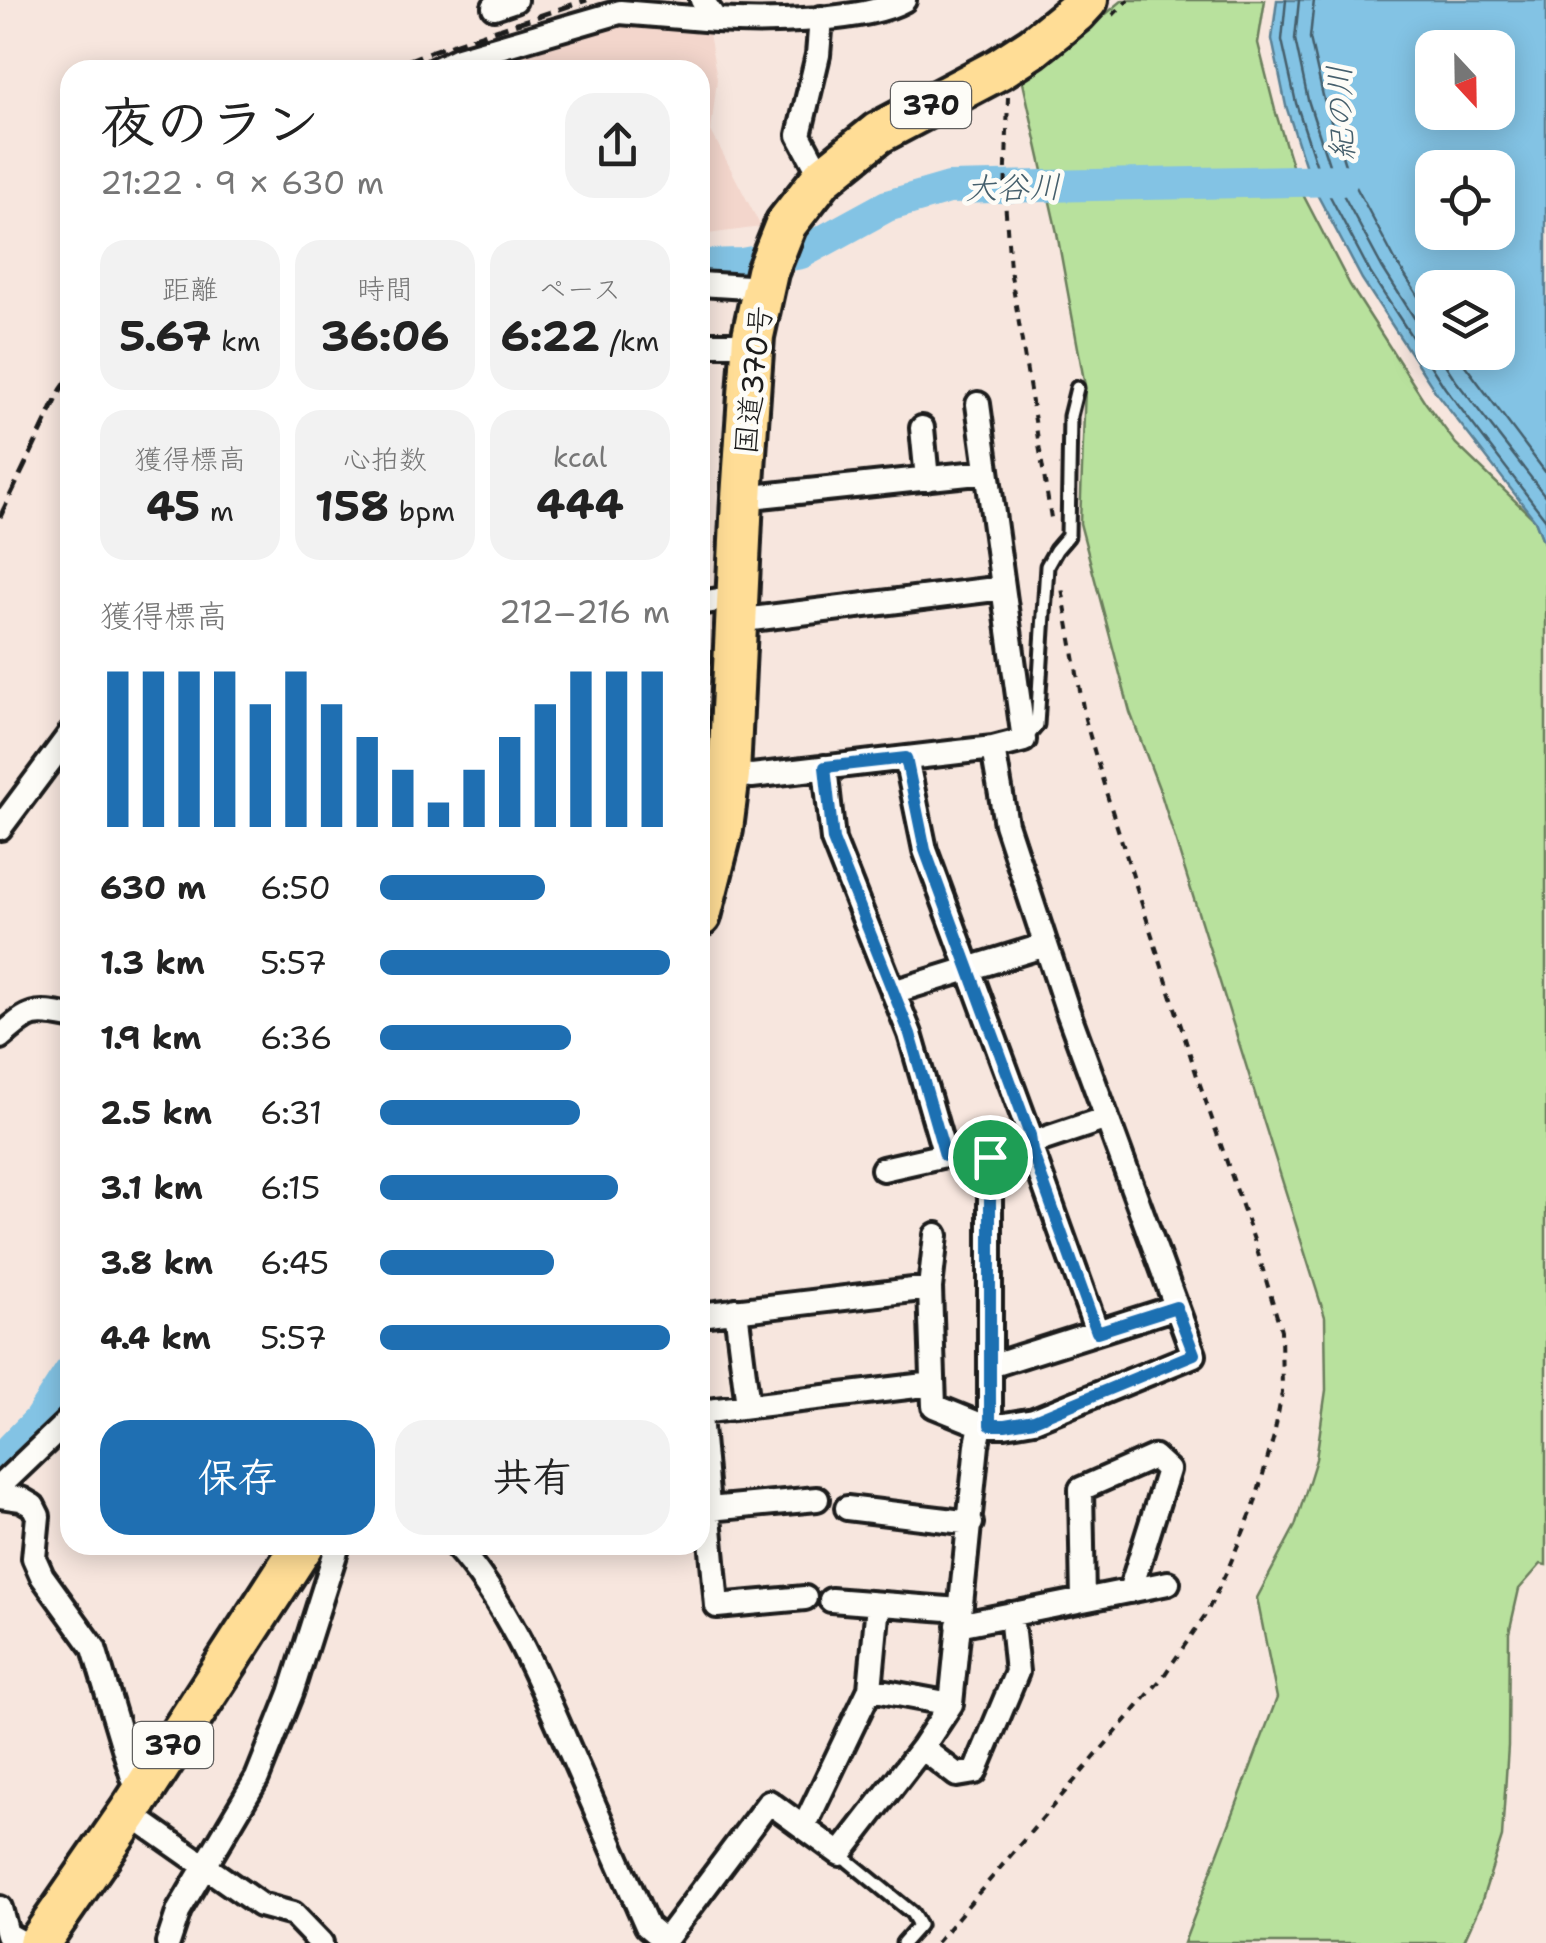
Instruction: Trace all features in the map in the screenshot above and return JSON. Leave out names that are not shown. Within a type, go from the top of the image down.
[{"type":"highway","name":"国道370号","points":[[710,876],[722,829],[729,774],[725,607],[742,498],[753,344],[765,280],[786,224],[822,178],[878,134],[999,70],[1033,47],[1087,0]]},
{"type":"highway","name":"370","points":[[17,1939],[137,1800],[296,1555]]},
{"type":"street","points":[[702,0],[716,20]]},
{"type":"street","points":[[456,60],[620,12],[745,22],[820,18],[891,8],[904,0]]},
{"type":"street","points":[[820,18],[818,55],[799,135],[822,178]]},
{"type":"street","points":[[710,283],[765,280]]},
{"type":"street","points":[[710,344],[753,344]]},
{"type":"street","points":[[729,774],[752,776],[993,748],[1024,740],[978,404]]},
{"type":"street","points":[[922,428],[927,479]]},
{"type":"street","points":[[742,498],[988,472]]},
{"type":"street","points":[[725,607],[1003,588]]},
{"type":"street","points":[[0,828],[60,747]]},
{"type":"street","points":[[936,1235],[930,1288],[934,1406],[986,1425],[1034,1420],[1194,1354],[1046,945],[1006,824],[993,748]]},
{"type":"street","points":[[906,758],[925,850],[1097,1332]]},
{"type":"street","points":[[825,767],[833,840],[910,1034],[945,1155]]},
{"type":"street","points":[[894,992],[1046,945]]},
{"type":"street","points":[[0,1037],[25,1016],[41,1011],[60,1016]]},
{"type":"street","points":[[883,1169],[945,1155],[990,1157],[1107,1118]]},
{"type":"street","points":[[464,1555],[541,1684],[647,1926],[664,1942],[769,1802],[840,1854],[952,1704],[977,1446],[986,1425],[990,1366],[990,1157]]},
{"type":"street","points":[[710,1314],[930,1288]]},
{"type":"street","points":[[990,1366],[1176,1307]]},
{"type":"street","points":[[736,1310],[748,1406]]},
{"type":"street","points":[[710,1412],[933,1384]]},
{"type":"street","points":[[0,1486],[60,1428]]},
{"type":"street","points":[[1083,1600],[1081,1489],[1154,1457],[1168,1470],[1130,1591]]},
{"type":"street","points":[[0,1496],[21,1499],[33,1506],[38,1516],[34,1558],[42,1576],[94,1648],[137,1800],[205,1865],[260,1905],[293,1914],[320,1943]]},
{"type":"street","points":[[710,1503],[818,1499]]},
{"type":"street","points":[[847,1508],[971,1523]]},
{"type":"street","points":[[710,1543],[718,1606],[805,1598]]},
{"type":"street","points":[[168,1943],[179,1910],[257,1778],[291,1693],[335,1555]]},
{"type":"street","points":[[831,1600],[959,1617],[1011,1614],[1168,1584]]},
{"type":"street","points":[[804,1827],[870,1688],[878,1604]]},
{"type":"street","points":[[922,1748],[957,1776],[974,1772],[1017,1672],[1011,1614]]},
{"type":"street","points":[[870,1688],[952,1704]]},
{"type":"street","points":[[0,1908],[17,1939]]},
{"type":"lane","points":[[1024,740],[1036,725],[1047,566],[1068,536],[1070,416],[1078,388]]},
{"type":"lane","points":[[840,1854],[912,1912],[919,1925],[903,1943]]},
{"type":"path","points":[[936,1943],[1163,1677],[1206,1614],[1254,1506],[1282,1392],[1281,1330],[1142,910],[1085,719],[1010,269],[1005,200],[1008,91],[999,70]]},
{"type":"shaded area","points":[[611,5],[705,10],[717,79],[711,131],[761,227],[710,234],[710,60],[454,60]]},
{"type":"green space","points":[[1123,0],[1265,0],[1258,43],[1298,185],[1350,285],[1425,402],[1456,444],[1535,520],[1546,548],[1546,1565],[1541,1564],[1519,1589],[1509,1633],[1502,1837],[1481,1903],[1463,1943],[1184,1943],[1277,1698],[1257,1598],[1295,1526],[1316,1459],[1326,1390],[1325,1317],[1160,791],[1130,712],[1080,523],[1085,386],[1057,233],[1022,78]]},
{"type":"water","name":"紀の川","points":[[1277,0],[1546,0],[1546,548],[1535,520],[1421,370],[1515,370],[1515,270],[1415,270],[1415,360],[1362,279],[1311,183],[1286,106],[1272,39]]},
{"type":"waterway","name":"大谷川","points":[[710,265],[742,264],[801,253],[887,206],[949,188],[1342,180]]},
{"type":"waterway","name":"大谷川","points":[[0,1460],[38,1421],[60,1387]]},
{"type":"railway","points":[[410,60],[587,0]]},
{"type":"railway","points":[[0,517],[60,392]]},
{"type":"route","points":[[906,758],[925,850],[1030,1135],[1032,1151],[1097,1332],[1176,1307],[1194,1354],[1034,1420],[990,1425],[990,1157],[945,1155],[910,1034],[833,840],[825,767],[906,758]]}]
